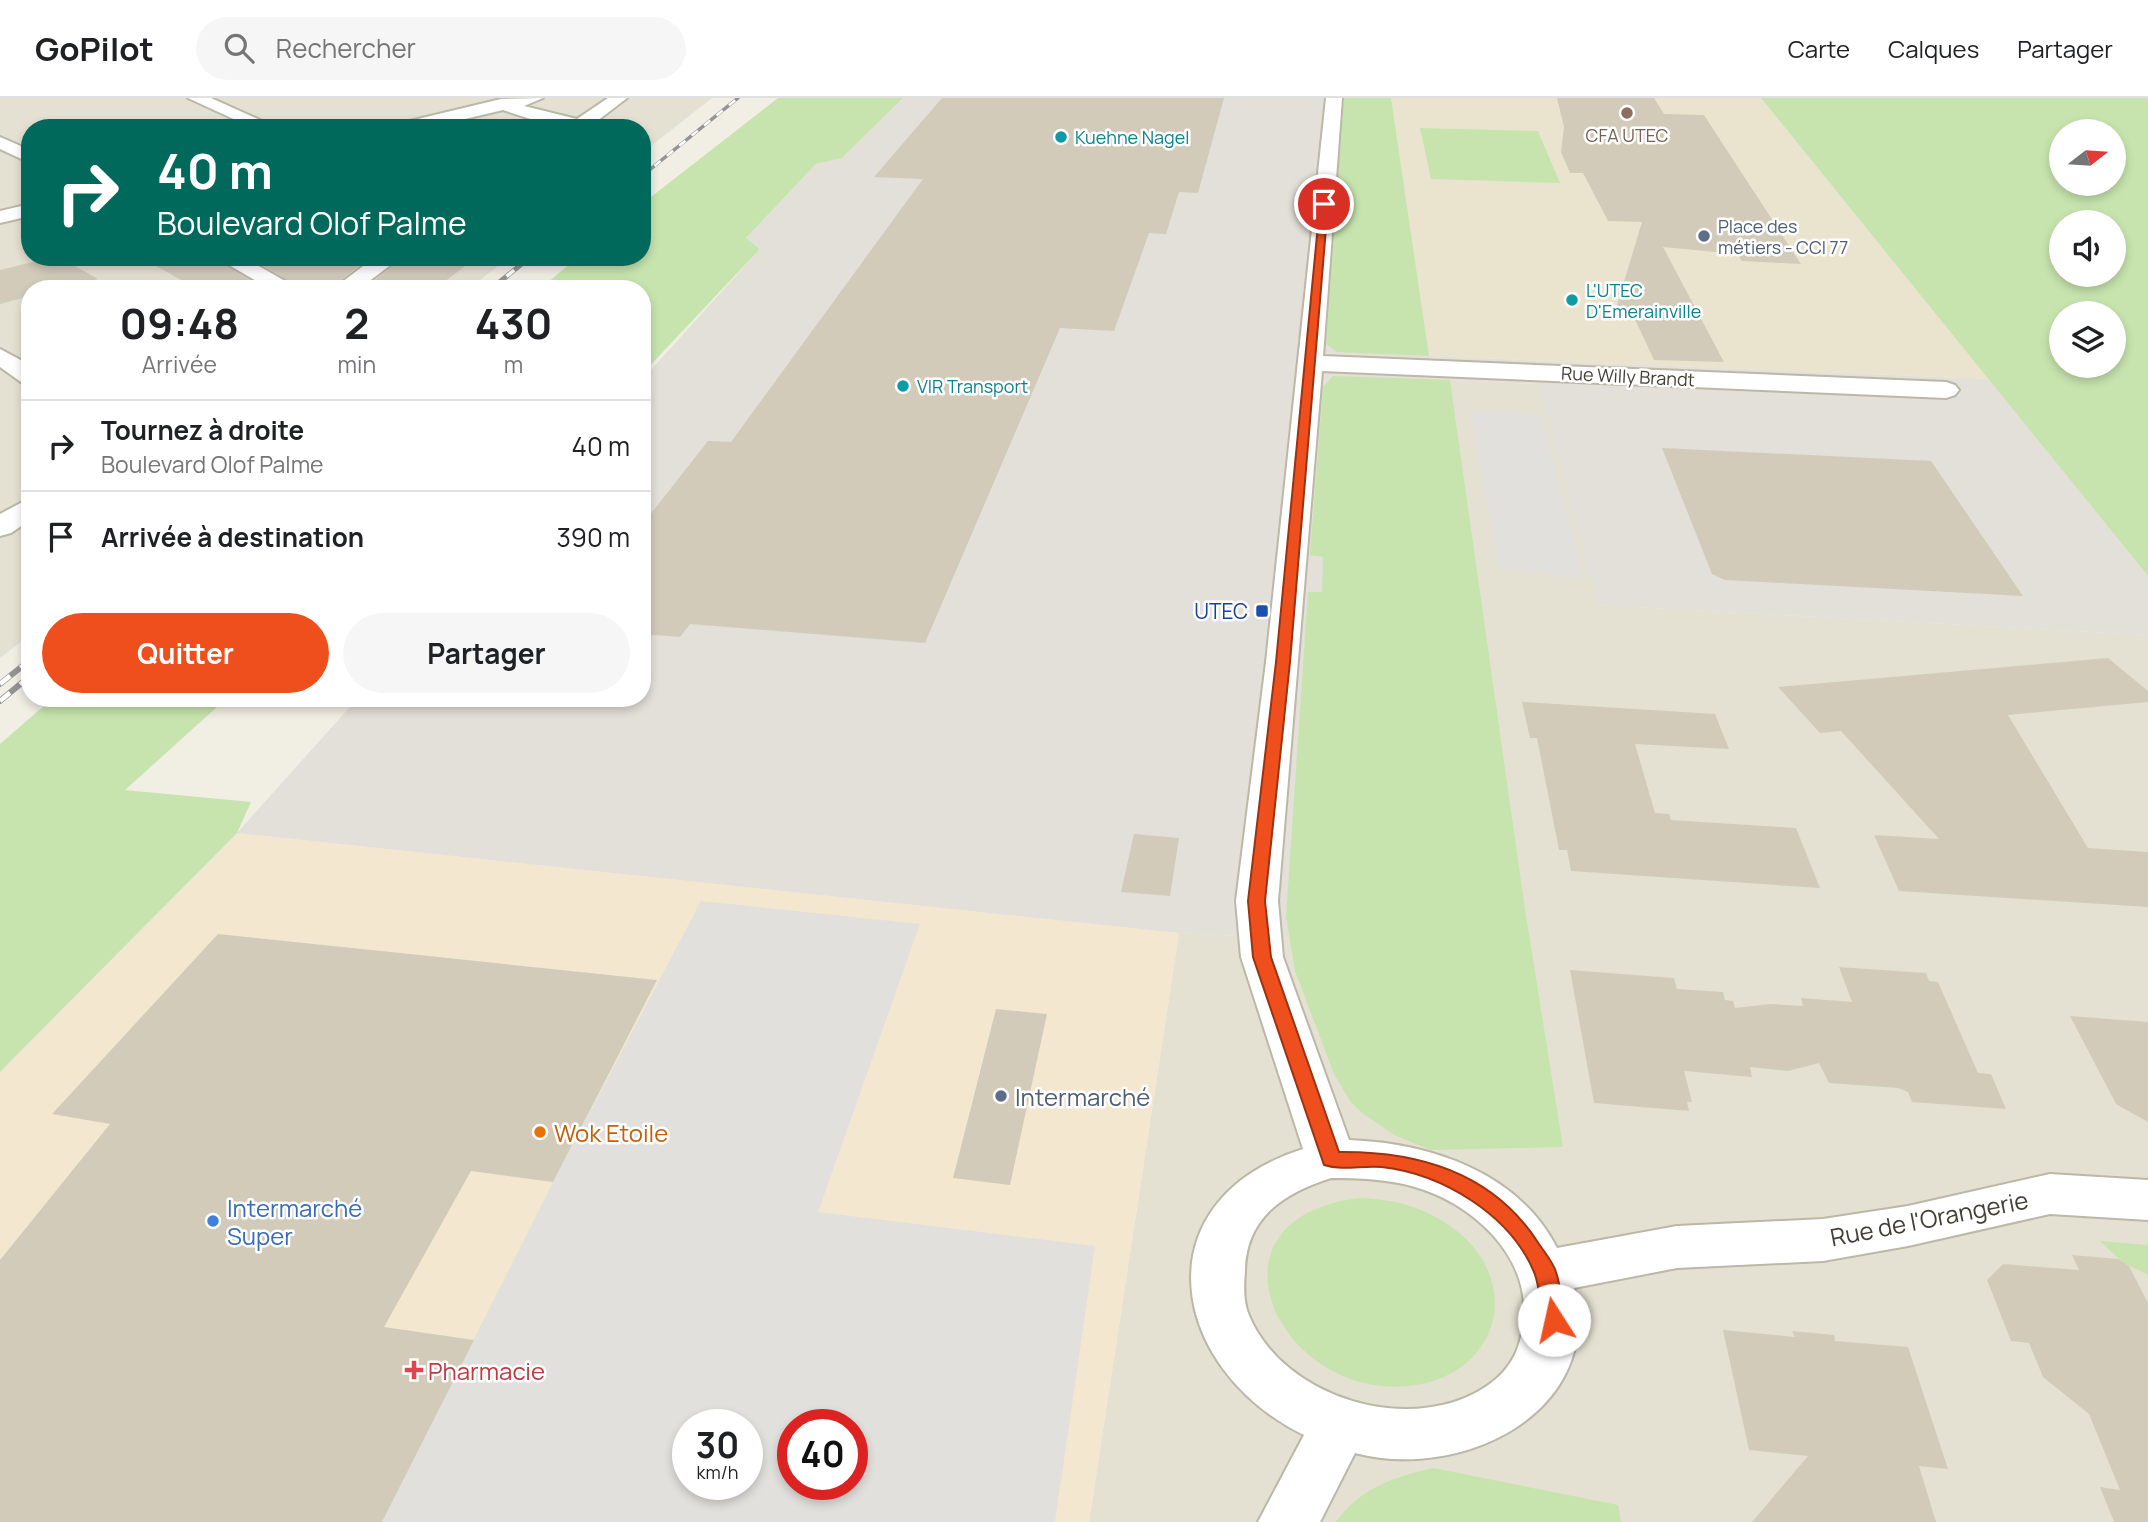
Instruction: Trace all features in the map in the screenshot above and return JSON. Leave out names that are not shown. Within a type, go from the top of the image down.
[{"type":"street","points":[[196,98],[247,119]]},
{"type":"street","points":[[482,98],[547,119]]},
{"type":"street","points":[[442,119],[535,98]]},
{"type":"street","points":[[590,119],[620,98]]},
{"type":"street","points":[[1331,1159],[1262,957],[1257,901],[1283,662],[1334,98]]},
{"type":"street","points":[[0,142],[21,152]]},
{"type":"street","points":[[0,217],[21,213]]},
{"type":"street","points":[[243,266],[271,280]]},
{"type":"street","points":[[357,280],[377,266]]},
{"type":"street","points":[[0,356],[21,371]]},
{"type":"street","name":"Rue Willy Brandt","points":[[1310,363],[1946,390]]},
{"type":"street","points":[[0,527],[21,513]]},
{"type":"street","points":[[1331,1159],[1382,1159],[1434,1171],[1480,1195],[1519,1230],[1545,1272],[1554,1320],[1542,1366],[1511,1404],[1462,1429],[1402,1436],[1340,1425],[1298,1405],[1262,1378],[1236,1345],[1220,1311],[1217,1261],[1220,1241],[1237,1211],[1262,1186],[1294,1169],[1331,1159]]},
{"type":"street","name":"Rue de l'Orangerie","points":[[1545,1272],[1677,1247],[1823,1240],[1908,1226],[2050,1195],[2148,1200]]},
{"type":"street","points":[[1288,1522],[1340,1425]]},
{"type":"shaded area","points":[[0,98],[712,98],[651,146],[651,119],[21,119],[21,266],[498,266],[480,280],[21,280],[21,642],[0,658]]},
{"type":"shaded area","points":[[903,98],[1391,98],[1429,356],[1989,379],[2148,576],[2148,635],[1598,605],[1538,384],[1450,380],[1531,951],[1179,933],[237,833],[350,707],[651,707],[651,370],[760,249],[746,238],[816,164],[842,158]]},
{"type":"shaded area","points":[[1391,98],[1761,98],[1989,379],[1429,356]]},
{"type":"shaded area","points":[[1450,380],[1538,384],[1599,605],[2148,635],[2148,1522],[1089,1522],[1179,933],[1531,951]]},
{"type":"shaded area","points":[[1470,411],[1541,414],[1583,579],[1499,568]]},
{"type":"shaded area","points":[[237,833],[1179,933],[1089,1522],[0,1522],[0,1072]]},
{"type":"shaded area","points":[[701,901],[920,924],[818,1212],[1095,1246],[1055,1522],[382,1522],[553,1182]]},
{"type":"green space","points":[[778,98],[903,98],[842,158],[816,164],[746,238],[760,249],[651,364],[651,280],[551,280],[567,266],[651,266],[651,197]]},
{"type":"green space","points":[[1344,98],[1391,98],[1429,356],[1337,352],[1326,344]]},
{"type":"green space","points":[[1761,98],[2148,98],[2148,576]]},
{"type":"green space","points":[[1420,128],[1538,131],[1560,183],[1431,179]]},
{"type":"green space","points":[[1333,376],[1450,380],[1525,909],[1563,1147],[1431,1150],[1396,1136],[1362,1113],[1350,1101],[1334,1074],[1295,971],[1286,917],[1308,592],[1322,592],[1323,557],[1310,555],[1323,387]]},
{"type":"green space","points":[[43,707],[217,707],[125,790],[251,802],[237,833],[0,1072],[0,744]]},
{"type":"green space","points":[[1359,1198],[1386,1200],[1411,1206],[1447,1224],[1478,1253],[1490,1276],[1495,1300],[1492,1323],[1483,1345],[1467,1363],[1444,1377],[1416,1385],[1368,1384],[1327,1368],[1295,1341],[1274,1307],[1267,1272],[1278,1239],[1307,1213]]},
{"type":"green space","points":[[2100,1241],[2148,1245],[2148,1275],[2122,1262]]},
{"type":"green space","points":[[1433,1468],[1618,1505],[1621,1522],[1336,1522],[1345,1510],[1367,1492],[1391,1480]]},
{"type":"building","name":"VIR Transport","points":[[942,98],[1224,98],[1198,193],[1179,192],[1166,234],[1149,233],[1114,331],[1060,328],[925,643],[690,624],[680,637],[651,635],[651,514],[708,441],[731,442],[923,179],[874,177]]},
{"type":"building","points":[[1557,98],[1654,98],[1664,114],[1704,115],[1801,264],[1742,261],[1737,254],[1663,247],[1724,362],[1654,360],[1633,315],[1614,315],[1642,222],[1608,221],[1583,173],[1570,173],[1561,152],[1564,127]]},
{"type":"building","points":[[21,265],[75,266],[98,279],[21,280],[21,298],[0,304],[0,270]]},
{"type":"building","points":[[156,266],[227,266],[249,280],[181,280]]},
{"type":"building","points":[[264,266],[359,266],[341,280],[287,280]]},
{"type":"building","points":[[393,266],[465,266],[447,280],[375,280]]},
{"type":"building","points":[[1662,448],[1931,461],[2023,596],[1725,580],[1712,574]]},
{"type":"building","points":[[2108,658],[2148,691],[2148,702],[2008,715],[2088,848],[2148,852],[2148,907],[1899,891],[1874,835],[1939,839],[1841,731],[1820,733],[1778,687]]},
{"type":"building","points":[[1522,702],[1715,714],[1729,749],[1635,744],[1655,813],[1669,814],[1671,820],[1796,828],[1820,888],[1571,871],[1567,850],[1559,850],[1537,738],[1530,738]]},
{"type":"building","points":[[1134,834],[1179,838],[1170,896],[1121,892]]},
{"type":"building","name":"Intermarché Super","points":[[218,934],[657,980],[553,1182],[471,1171],[384,1327],[474,1340],[382,1522],[0,1522],[0,1260],[110,1124],[52,1114]]},
{"type":"building","points":[[1839,967],[1926,973],[1929,981],[1938,982],[1978,1073],[1991,1074],[2006,1109],[1912,1102],[1908,1092],[1898,1088],[1829,1083],[1819,1063],[1788,1071],[1750,1067],[1752,1077],[1684,1071],[1692,1102],[1687,1102],[1689,1111],[1594,1103],[1570,970],[1674,978],[1677,989],[1723,992],[1725,1000],[1733,1001],[1735,1008],[1771,1004],[1803,1006],[1801,998],[1852,1002]]},
{"type":"building","name":"Intermarché","points":[[996,1009],[1047,1014],[1010,1185],[953,1178]]},
{"type":"building","points":[[2070,1016],[2148,1022],[2148,1122],[2116,1104]]},
{"type":"building","points":[[2072,1255],[2118,1259],[2129,1266],[2148,1303],[2148,1522],[2114,1522],[2100,1487],[2120,1490],[2089,1414],[2043,1377],[2029,1343],[2011,1341],[1987,1280],[2003,1264],[2079,1270]]},
{"type":"building","points":[[1723,1330],[1795,1337],[1792,1331],[1834,1335],[1835,1341],[1908,1347],[1948,1469],[1919,1466],[1936,1522],[1752,1522],[1808,1456],[1749,1450]]},
{"type":"railway","points":[[651,169],[738,98]]},
{"type":"railway","points":[[502,280],[519,266]]},
{"type":"railway","points":[[0,684],[21,667]]},
{"type":"railway","points":[[0,701],[21,684]]},
{"type":"place","name":"CFA UTEC","points":[[1627,113]]},
{"type":"place","name":"Kuehne Nagel","points":[[1061,137]]},
{"type":"place","name":"Place des métiers - CCI 77","points":[[1704,236]]},
{"type":"place","name":"L'UTEC D'Emerainville","points":[[1572,300]]},
{"type":"place","name":"VIR Transport","points":[[903,386]]},
{"type":"place","name":"UTEC","points":[[1262,611]]},
{"type":"place","name":"Intermarché","points":[[1001,1096]]},
{"type":"place","name":"Wok Etoile","points":[[540,1132]]},
{"type":"place","name":"Intermarché Super","points":[[213,1221]]},
{"type":"place","name":"Pharmacie","points":[[414,1370]]},
{"type":"route","points":[[1324,204],[1283,662],[1257,901],[1262,957],[1331,1159],[1382,1159],[1434,1171],[1480,1195],[1519,1230],[1545,1272],[1554,1320]]}]
